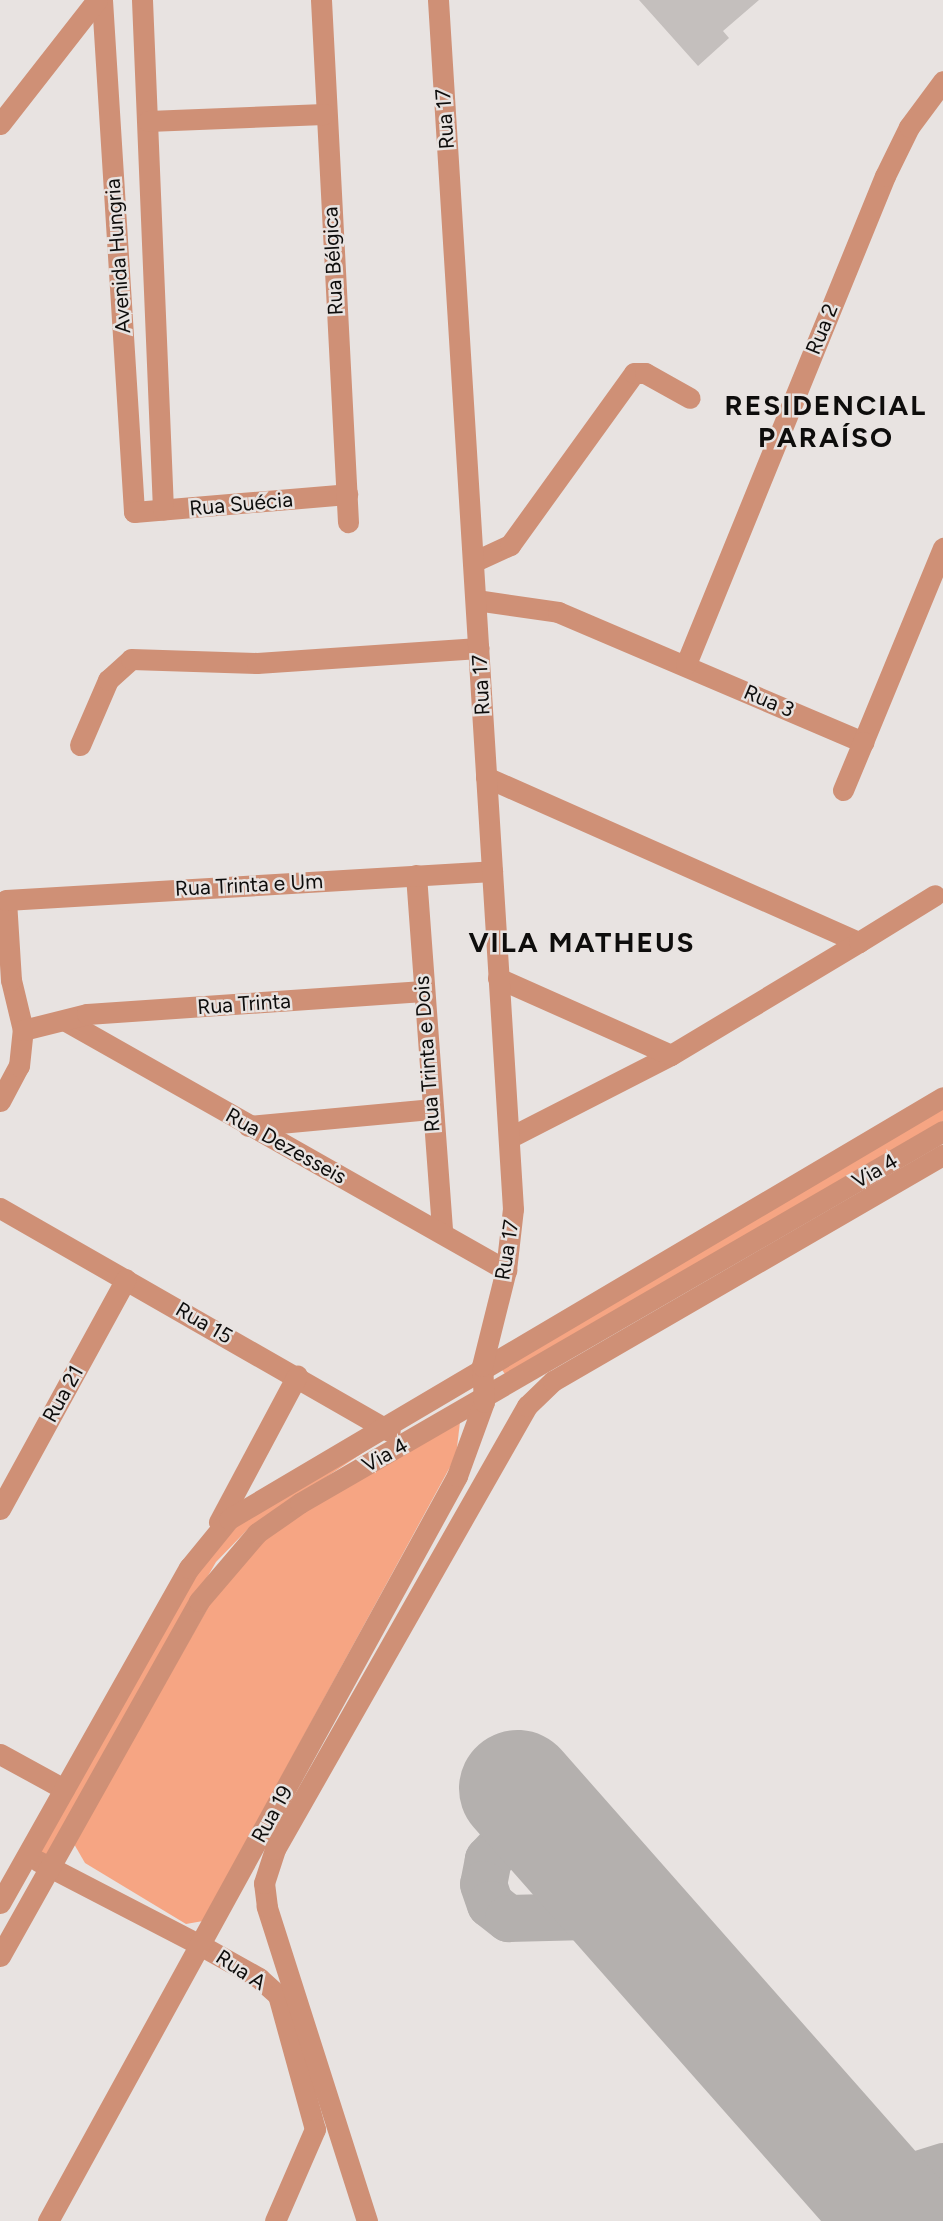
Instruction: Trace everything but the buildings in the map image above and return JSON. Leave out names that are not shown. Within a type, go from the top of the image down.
[{"type":"street","points":[[0,124],[100,0]]},
{"type":"street","name":"Avenida Hungria","points":[[100,0],[134,512]]},
{"type":"street","name":"Avenida Hungria","points":[[142,0],[163,510]]},
{"type":"street","name":"Rua Bélgica","points":[[321,0],[324,114],[348,522]]},
{"type":"street","name":"Rua 17","points":[[438,0],[513,1209],[506,1270],[482,1366],[484,1402]]},
{"type":"street","name":"Rua 2","points":[[686,664],[885,176],[909,127],[943,81]]},
{"type":"street","points":[[148,121],[324,114]]},
{"type":"street","points":[[473,562],[510,545],[635,373],[645,373],[690,398]]},
{"type":"street","name":"Rua Suécia","points":[[134,512],[347,494]]},
{"type":"street","points":[[843,790],[943,548]]},
{"type":"street","name":"Rua 3","points":[[476,600],[558,612],[863,741]]},
{"type":"street","points":[[80,745],[108,680],[131,659],[257,663],[478,648]]},
{"type":"street","points":[[486,777],[859,942]]},
{"type":"street","name":"Rua Trinta e Um","points":[[23,1030],[11,980],[6,900],[492,871]]},
{"type":"street","name":"Rua Trinta e Dois","points":[[416,875],[430,1109],[442,1233]]},
{"type":"street","points":[[509,1138],[671,1055],[935,895]]},
{"type":"street","points":[[498,978],[671,1055]]},
{"type":"street","name":"Rua Trinta","points":[[66,1021],[87,1014],[423,992]]},
{"type":"street","points":[[0,1101],[19,1066],[23,1030],[66,1021]]},
{"type":"street","name":"Rua Dezesseis","points":[[66,1021],[247,1126],[506,1270]]},
{"type":"street","name":"Via 4","points":[[0,1903],[211,1536],[247,1504],[943,1097]]},
{"type":"street","points":[[247,1126],[430,1109]]},
{"type":"street","name":"Via 4","points":[[0,1956],[217,1576],[279,1517],[403,1445],[484,1402],[943,1131]]},
{"type":"street","points":[[367,2221],[267,1907],[264,1883],[275,1849],[527,1406],[553,1381],[943,1154]]},
{"type":"street","name":"Rua 15","points":[[0,1208],[382,1424],[403,1445]]},
{"type":"street","name":"Rua 21","points":[[0,1508],[126,1279]]},
{"type":"street","points":[[211,1536],[297,1376]]},
{"type":"street","name":"Rua 19","points":[[48,2221],[457,1476],[484,1402]]},
{"type":"street","points":[[0,1754],[64,1789]]},
{"type":"street","name":"Rua A","points":[[26,1856],[200,1945],[259,1978],[278,1995],[314,2111],[315,2129],[275,2221]]},
{"type":"shaded area","points":[[943,1107],[943,1121],[505,1374],[502,1370],[501,1366]]},
{"type":"shaded area","points":[[460,1422],[456,1456],[203,1921],[186,1924],[85,1863],[74,1844],[215,1595],[260,1541],[289,1520]]},
{"type":"shaded area","points":[[373,1446],[248,1529],[216,1562],[45,1857],[39,1849],[197,1570],[241,1522]]},
{"type":"taxiway","points":[[535,1809],[488,1859],[483,1884],[490,1904],[508,1918],[587,1916],[651,1941]]},
{"type":"taxiway","points":[[859,2176],[899,2180],[943,2166]]},
{"type":"runway","points":[[517,1788],[899,2221]]},
{"type":"district","name":"RESIDENCIAL PARAÍSO","points":[[826,421]]},
{"type":"district","name":"VILA MATHEUS","points":[[582,942]]}]
